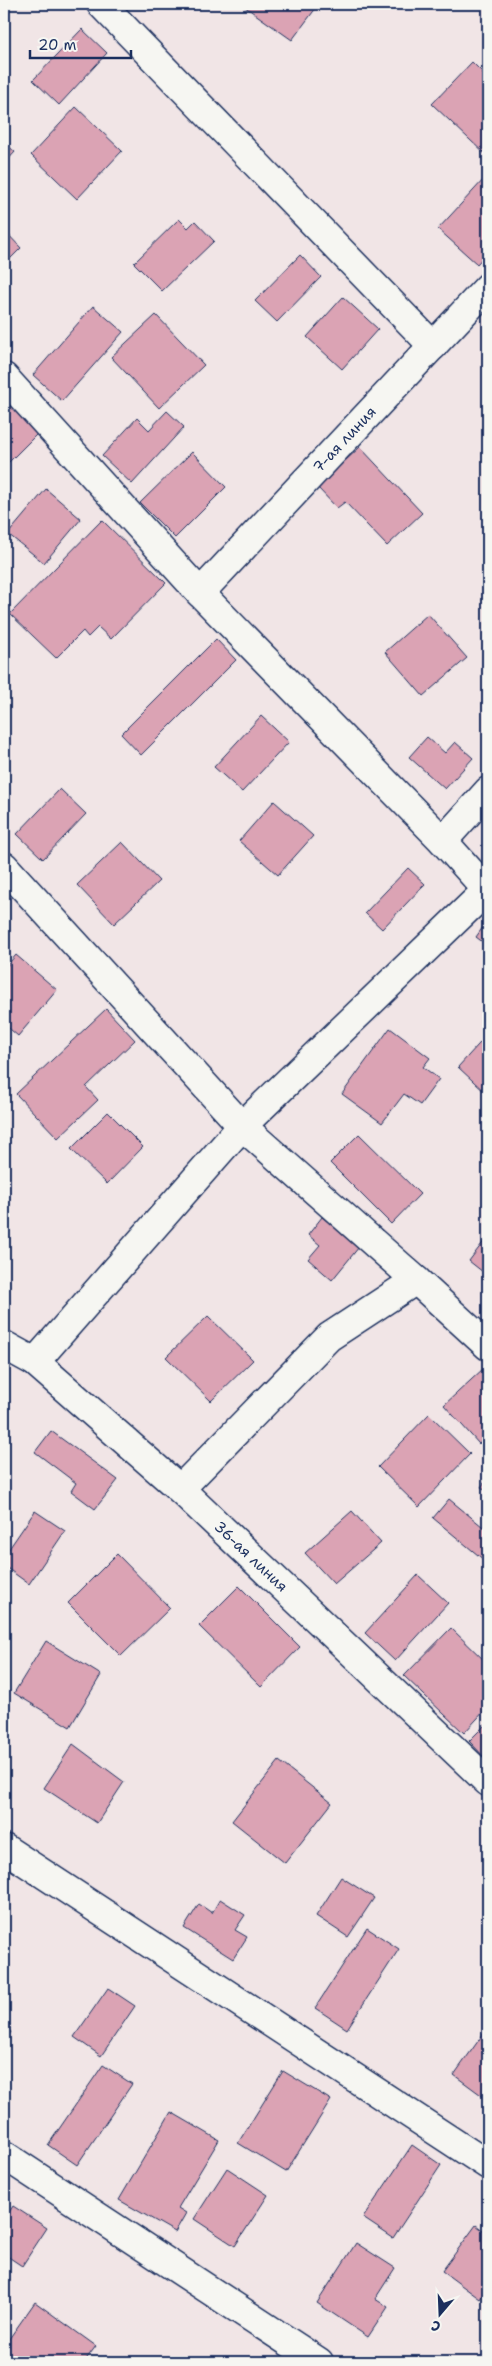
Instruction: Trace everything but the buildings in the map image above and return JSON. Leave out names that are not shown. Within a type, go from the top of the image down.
[{"type":"street","points":[[101,4],[433,346]]},
{"type":"street","name":"7-ая линия","points":[[200,593],[488,287]]},
{"type":"street","points":[[4,377],[200,593],[443,841],[488,890],[242,1126],[35,1362]]},
{"type":"street","points":[[443,841],[488,791]]},
{"type":"street","points":[[4,866],[242,1126],[488,1346]]},
{"type":"street","points":[[180,1489],[329,1337],[416,1280]]},
{"type":"street","name":"36-ая линия","points":[[4,1345],[35,1362],[180,1489],[488,1782]]},
{"type":"street","points":[[4,1848],[488,2165]]},
{"type":"street","points":[[4,2156],[319,2362]]}]
